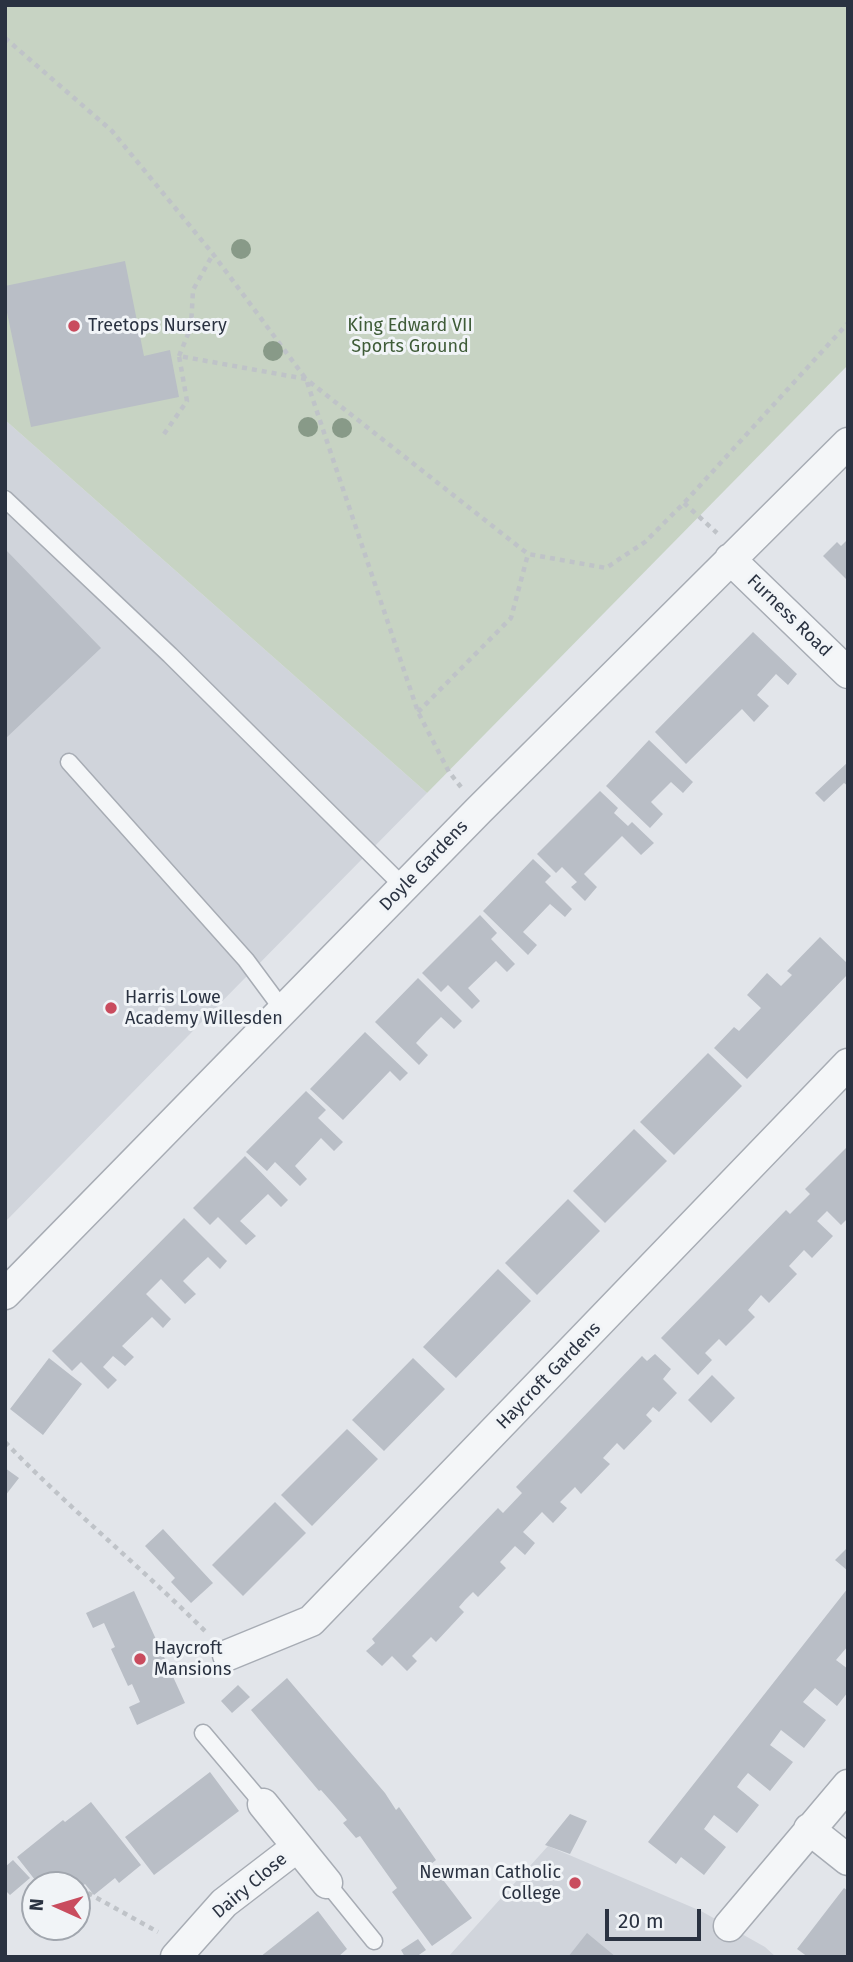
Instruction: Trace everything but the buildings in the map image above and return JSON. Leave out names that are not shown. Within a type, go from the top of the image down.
[{"type":"street","name":"Doyle Gardens","points":[[5,1294],[479,810],[848,443]]},
{"type":"street","name":"Furness Road","points":[[730,559],[848,673]]},
{"type":"street","name":"Haycroft Gardens","points":[[228,1655],[311,1621],[848,1064]]},
{"type":"street","points":[[729,1926],[848,1785]]},
{"type":"street","points":[[262,1804],[327,1883]]},
{"type":"street","points":[[809,1829],[848,1860]]},
{"type":"street","name":"Dairy Close","points":[[180,1952],[224,1903],[297,1847]]},
{"type":"lane","points":[[5,499],[170,655],[404,887]]},
{"type":"lane","points":[[69,762],[246,960],[283,1010]]},
{"type":"lane","points":[[202,1733],[262,1804]]},
{"type":"lane","points":[[327,1883],[374,1941]]},
{"type":"path","points":[[5,37],[112,131],[213,254],[306,379],[528,554],[606,568],[645,542],[848,323]]},
{"type":"path","points":[[164,434],[187,401],[179,356],[191,327],[193,290],[213,254]]},
{"type":"path","points":[[179,356],[306,379]]},
{"type":"path","points":[[306,379],[418,712],[449,772],[479,810]]},
{"type":"path","points":[[684,503],[723,538],[730,559]]},
{"type":"path","points":[[418,712],[511,618],[528,554]]},
{"type":"path","points":[[5,1441],[37,1475],[166,1592],[228,1655]]},
{"type":"path","points":[[91,1896],[180,1952]]},
{"type":"shaded area","name":"Harris Lowe Academy Willesden","points":[[5,420],[427,793],[5,1222]]},
{"type":"shaded area","name":"Newman Catholic College","points":[[548,1846],[701,1911],[765,1947],[776,1957],[448,1957]]},
{"type":"green space","name":"King Edward VII Sports Ground","points":[[5,5],[848,5],[848,365],[427,793],[5,420]]},
{"type":"place","name":"Treetops Nursery","points":[[74,326]]},
{"type":"place","name":"Harris Lowe Academy Willesden","points":[[111,1008]]},
{"type":"place","name":"Haycroft Mansions","points":[[140,1659]]},
{"type":"place","name":"Newman Catholic College","points":[[575,1883]]}]
